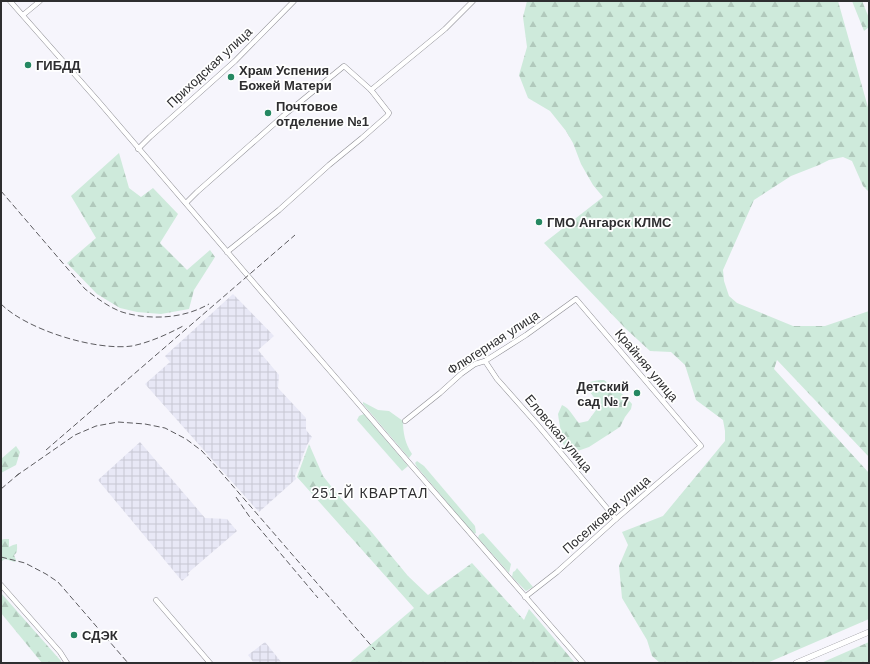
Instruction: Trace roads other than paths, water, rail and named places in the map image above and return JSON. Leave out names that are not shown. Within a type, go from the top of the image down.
[{"type":"main road","points":[[796,663],[869,632]]},
{"type":"street","points":[[10,1],[583,663]]},
{"type":"street","points":[[23,16],[40,1]]},
{"type":"street","name":"Приходская улица","points":[[138,149],[235,61],[294,1]]},
{"type":"street","points":[[370,90],[446,29],[473,1]]},
{"type":"street","points":[[186,203],[196,192],[277,121],[344,66],[370,90],[389,113],[362,138],[329,164],[279,210],[227,252]]},
{"type":"street","name":"Флюгерная улица","points":[[404,421],[475,364],[484,361],[526,335],[576,299]]},
{"type":"street","name":"Крайняя улица","points":[[576,299],[701,446]]},
{"type":"street","name":"Еловская улица","points":[[484,361],[497,379],[616,518]]},
{"type":"street","name":"Поселковая улица","points":[[525,597],[557,572],[616,518],[701,446]]},
{"type":"street","points":[[1,585],[60,652],[67,663]]},
{"type":"street","points":[[156,600],[210,663]]},
{"type":"railway","points":[[1,191],[85,289],[112,308],[140,316],[167,317],[184,314],[209,304]]},
{"type":"railway","points":[[46,450],[295,235]]},
{"type":"railway","points":[[1,304],[27,322],[44,330],[82,342],[117,347],[132,346],[146,342],[172,332],[185,325]]},
{"type":"railway","points":[[16,476],[75,435],[96,426],[118,422],[145,424],[165,428],[186,439],[202,451],[375,650]]},
{"type":"railway","points":[[1,489],[21,472]]},
{"type":"railway","points":[[236,497],[249,516],[318,598]]},
{"type":"railway","points":[[1,557],[25,563],[58,582],[128,663]]},
{"type":"place","name":"ГИБДД","points":[[28,65]]},
{"type":"place","name":"Храм Успения Божей Матери","points":[[231,77]]},
{"type":"place","name":"Почтовое отделение №1","points":[[268,113]]},
{"type":"place","name":"ГМО Ангарск КЛМС","points":[[539,222]]},
{"type":"place","name":"Детский сад № 7","points":[[637,393]]},
{"type":"place","name":"СДЭК","points":[[74,635]]},
{"type":"district","name":"251-Й КВАРТАЛ","points":[[370,493]]}]
